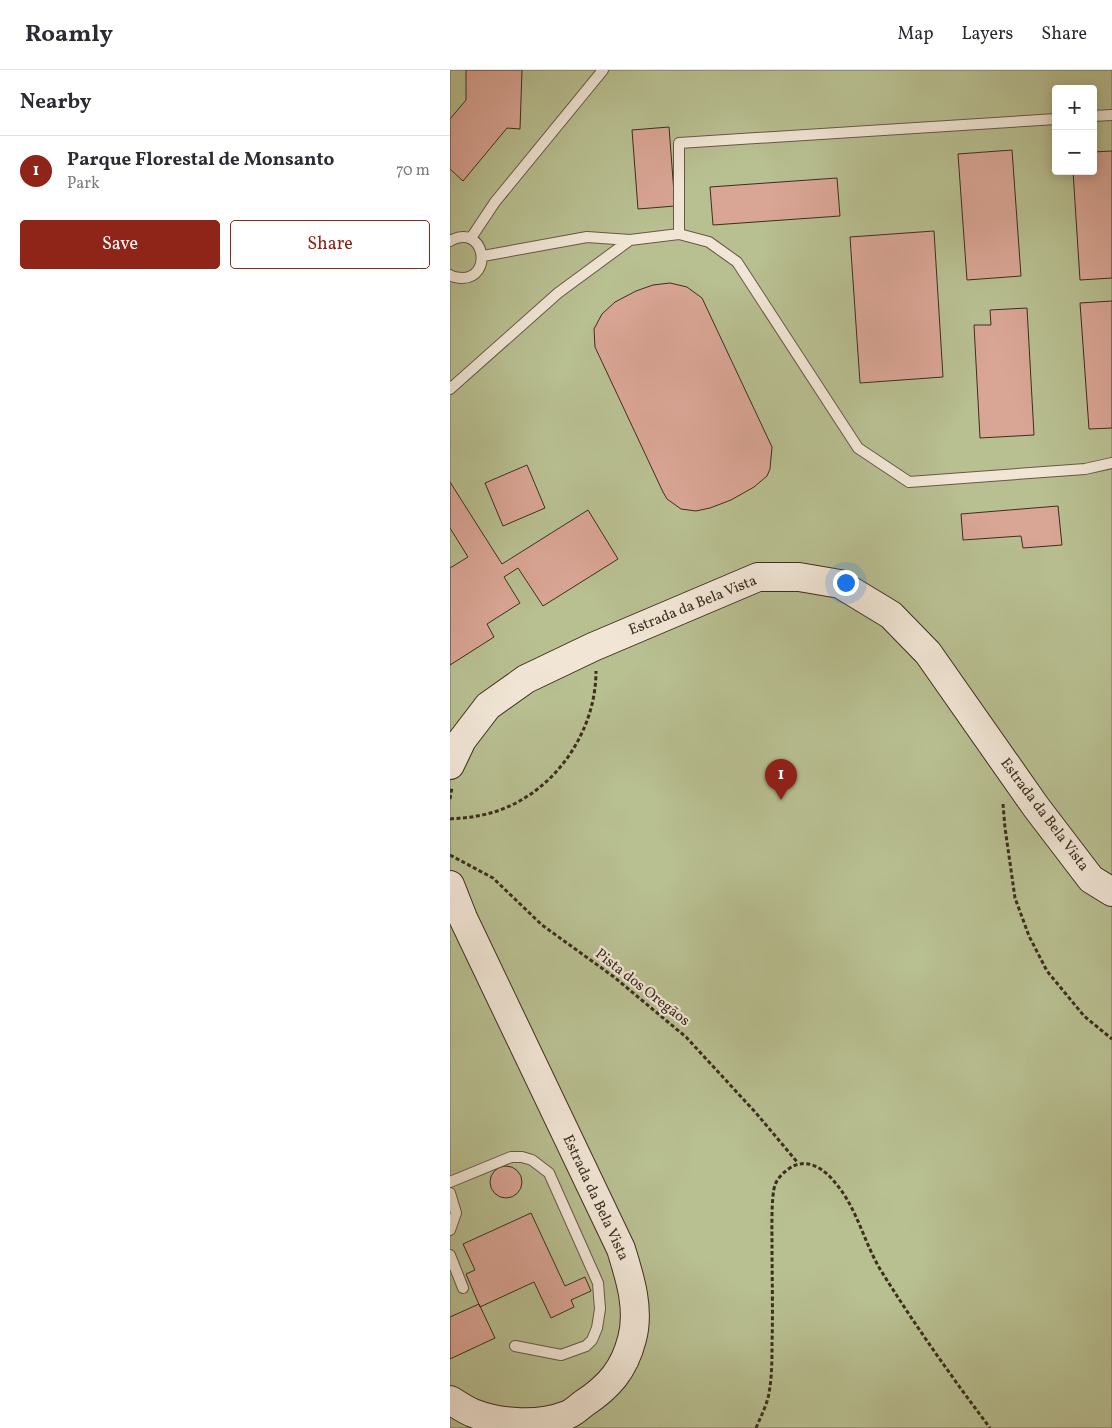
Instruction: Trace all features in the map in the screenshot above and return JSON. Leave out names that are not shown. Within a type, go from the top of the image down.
[{"type":"street","name":"Estrada da Bela Vista","points":[[453,772],[462,740],[488,706],[526,678],[593,647],[758,577],[799,577],[840,584],[891,615],[928,653],[1036,808],[1091,879],[1112,892]]},
{"type":"street","name":"Estrada da Bela Vista","points":[[450,885],[467,927],[621,1249],[634,1300],[635,1321],[632,1339],[621,1369],[607,1387],[568,1415],[542,1421],[516,1422],[491,1419],[472,1413],[450,1400]]},
{"type":"lane","points":[[471,238],[495,202],[604,70]]},
{"type":"lane","points":[[1097,116],[1112,115]]},
{"type":"lane","points":[[679,234],[679,143],[1052,118]]},
{"type":"lane","points":[[483,256],[587,236],[630,240],[679,234],[709,242],[737,262],[858,448],[909,482],[1084,469],[1112,463]]},
{"type":"lane","points":[[450,241],[458,236],[471,238],[479,245],[483,256],[479,270],[467,278],[451,277]]},
{"type":"lane","points":[[450,389],[558,293],[630,240]]},
{"type":"lane","points":[[450,1182],[511,1157],[522,1157],[532,1160],[549,1173],[598,1283],[600,1310],[597,1328],[592,1340],[586,1346],[561,1355],[515,1346]]},
{"type":"lane","points":[[450,1193],[456,1213],[450,1230]]},
{"type":"lane","points":[[450,1256],[463,1288]]},
{"type":"path","points":[[450,819],[478,816],[508,806],[535,791],[558,770],[576,746],[589,717],[596,687],[596,664]]},
{"type":"path","points":[[450,799],[453,772]]},
{"type":"path","points":[[1003,803],[1004,828],[1015,898],[1028,936],[1047,971],[1084,1016],[1112,1039]]},
{"type":"path","name":"Pista dos Oregãos","points":[[450,855],[493,878],[542,925],[614,977],[686,1037],[756,1113],[798,1163]]},
{"type":"path","points":[[756,1428],[767,1402],[771,1377],[774,1189],[784,1172],[798,1163],[810,1163],[818,1167],[840,1188],[848,1200],[879,1267],[940,1362],[990,1428]]},
{"type":"green space","points":[[450,70],[1112,70],[1112,1428],[450,1428]]},
{"type":"building","points":[[466,70],[522,70],[520,129],[507,128],[463,181],[450,169],[450,119],[466,100]]},
{"type":"building","points":[[669,127],[675,206],[638,209],[632,130]]},
{"type":"building","points":[[1012,150],[1021,276],[967,280],[958,154]]},
{"type":"building","points":[[1112,151],[1112,278],[1080,280],[1073,175],[1097,175],[1097,152]]},
{"type":"building","points":[[837,178],[840,216],[713,225],[710,187]]},
{"type":"building","points":[[934,231],[943,377],[860,383],[850,237]]},
{"type":"building","points":[[670,283],[687,287],[702,298],[772,447],[770,469],[767,476],[754,487],[731,500],[696,511],[681,509],[667,499],[595,347],[594,329],[602,314],[615,302],[653,285]]},
{"type":"building","points":[[1112,301],[1112,428],[1089,429],[1080,303]]},
{"type":"building","points":[[1027,308],[1034,435],[980,438],[974,325],[991,325],[990,310]]},
{"type":"building","points":[[527,465],[545,508],[503,526],[485,483]]},
{"type":"building","points":[[450,482],[502,564],[588,510],[618,559],[543,606],[518,568],[504,577],[520,603],[487,624],[494,637],[450,665],[450,568],[468,557],[450,528]]},
{"type":"building","points":[[1058,506],[1062,545],[1023,548],[1021,536],[963,540],[961,514]]},
{"type":"building","points":[[506,1166],[512,1167],[517,1171],[521,1176],[521,1188],[517,1193],[512,1197],[506,1198],[500,1197],[495,1193],[491,1188],[490,1182],[491,1176],[495,1171],[500,1167]]},
{"type":"building","points":[[531,1213],[565,1286],[585,1277],[591,1291],[571,1300],[574,1307],[551,1318],[534,1282],[480,1307],[466,1274],[475,1270],[463,1244]]},
{"type":"building","points":[[479,1304],[495,1338],[450,1359],[450,1317]]},
{"type":"place","name":"Parque Florestal de Monsanto","points":[[781,800]]}]
